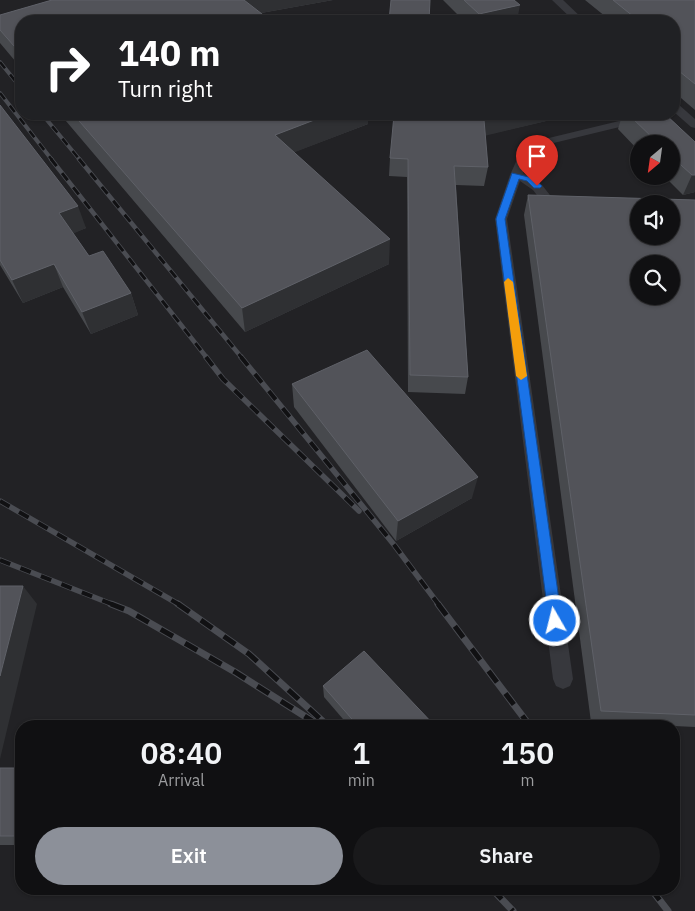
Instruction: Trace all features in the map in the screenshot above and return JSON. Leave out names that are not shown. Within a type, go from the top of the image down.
[{"type":"lane","points":[[557,0],[573,15]]},
{"type":"lane","points":[[680,113],[695,125]]},
{"type":"lane","points":[[563,680],[501,219],[528,146],[636,120]]},
{"type":"lane","points":[[516,175],[530,180],[545,193],[553,208],[572,208]]},
{"type":"shaded area","points":[[0,0],[695,0],[695,911],[0,911]]},
{"type":"building","points":[[52,0],[244,0],[263,15],[15,15],[15,47],[0,30],[0,15]]},
{"type":"building","points":[[391,0],[430,0],[429,15],[390,15]]},
{"type":"building","points":[[464,0],[514,0],[520,5],[479,14]]},
{"type":"building","points":[[613,0],[695,0],[695,84],[680,72],[680,15],[632,15]]},
{"type":"building","points":[[0,105],[78,206],[59,213],[89,256],[103,251],[131,293],[82,312],[54,264],[12,280],[0,260]]},
{"type":"building","points":[[78,120],[314,120],[275,135],[390,239],[242,308]]},
{"type":"building","points":[[394,120],[484,120],[488,167],[454,166],[468,377],[410,375],[408,159],[390,158]]},
{"type":"building","points":[[634,120],[671,120],[695,142],[695,175],[692,175],[680,164],[680,135],[650,135]]},
{"type":"building","points":[[528,195],[630,198],[630,245],[680,245],[680,200],[695,200],[695,715],[601,711]]},
{"type":"building","points":[[367,350],[478,477],[398,521],[292,384]]},
{"type":"building","points":[[0,586],[23,586],[0,676]]},
{"type":"building","points":[[364,651],[429,720],[353,720],[323,686]]},
{"type":"building","points":[[0,768],[15,768],[15,836],[0,836]]},
{"type":"railway","points":[[0,62],[15,81]]},
{"type":"railway","points":[[0,93],[15,112]]},
{"type":"railway","points":[[21,120],[52,160]]},
{"type":"railway","points":[[47,120],[80,160]]},
{"type":"railway","points":[[51,159],[207,358]]},
{"type":"railway","points":[[79,159],[242,358]]},
{"type":"railway","points":[[206,357],[223,379],[359,511]]},
{"type":"railway","points":[[241,357],[395,546],[439,605]]},
{"type":"railway","points":[[0,501],[180,605]]},
{"type":"railway","points":[[0,560],[114,605]]},
{"type":"railway","points":[[111,604],[129,611],[235,672],[311,720]]},
{"type":"railway","points":[[178,604],[249,654],[321,720]]},
{"type":"railway","points":[[438,604],[525,720]]},
{"type":"railway","points":[[498,895],[513,911]]},
{"type":"railway","points":[[656,895],[668,911]]},
{"type":"slow traffic","points":[[508,282],[521,376]]},
{"type":"route","points":[[537,186],[530,180],[516,175],[501,219],[555,621]]}]
